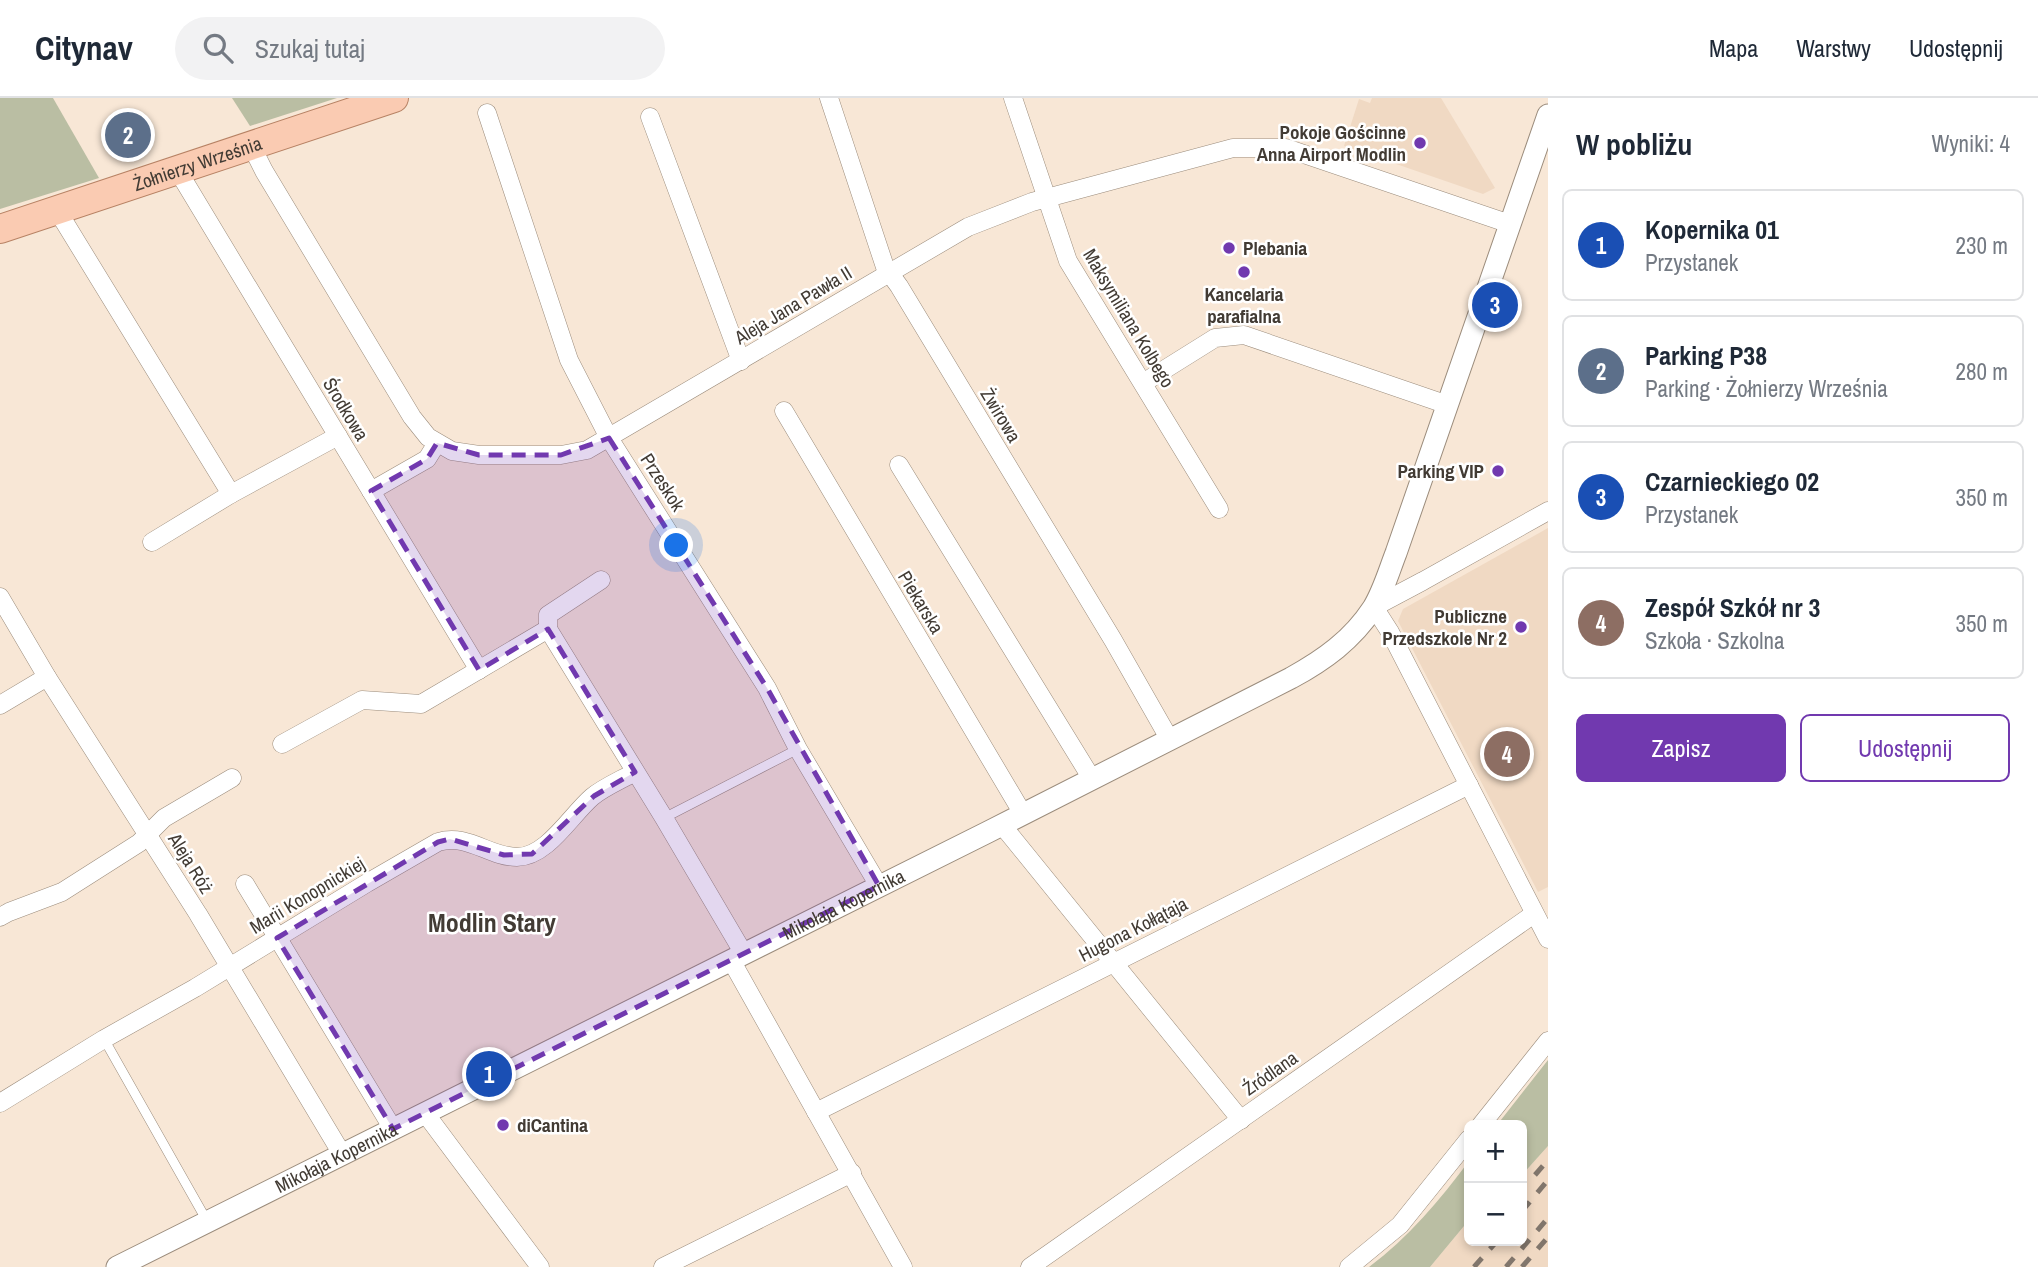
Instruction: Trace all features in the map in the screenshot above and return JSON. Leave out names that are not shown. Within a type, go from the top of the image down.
[{"type":"main road","name":"Żołnierzy Września","points":[[0,229],[394,98]]},
{"type":"street","name":"Żwirowa","points":[[829,98],[885,267],[1113,640],[1170,740]]},
{"type":"street","name":"Maksymiliana Kolbego","points":[[1013,98],[1068,261],[1219,509]]},
{"type":"street","name":"Przeskok","points":[[487,113],[569,360],[610,438],[767,688],[798,749],[879,886]]},
{"type":"street","points":[[1548,115],[1529,181],[1510,224],[1396,553],[1374,607],[1390,632],[1548,939]]},
{"type":"street","points":[[650,117],[741,361]]},
{"type":"street","name":"Aleja Jana Pawła II","points":[[251,145],[412,417],[428,437],[437,443],[452,451],[479,455],[561,455],[587,450],[968,227],[992,216],[1046,199],[1233,148],[1286,148],[1510,224]]},
{"type":"street","name":"Środkowa","points":[[178,171],[479,670]]},
{"type":"street","points":[[57,210],[231,494]]},
{"type":"street","points":[[1143,383],[1215,338],[1244,335],[1448,405]]},
{"type":"street","name":"Piekarska","points":[[784,411],[1023,814]]},
{"type":"street","points":[[152,541],[338,436]]},
{"type":"street","points":[[371,491],[427,459],[437,443]]},
{"type":"street","points":[[899,465],[1092,779]]},
{"type":"street","name":"Mikołaja Kopernika","points":[[117,1267],[1002,825],[1321,662],[1343,645],[1374,607],[1548,511]]},
{"type":"street","points":[[601,580],[548,615],[548,629],[664,818],[816,1112],[904,1267]]},
{"type":"street","name":"Aleja Róż","points":[[0,597],[47,677],[148,834],[342,1154]]},
{"type":"street","points":[[282,744],[362,700],[421,704],[548,629]]},
{"type":"street","points":[[0,705],[47,677]]},
{"type":"street","name":"Marii Konopnickiej","points":[[0,1103],[438,842],[450,839],[461,841],[518,857],[532,854],[544,847],[594,796],[635,772]]},
{"type":"street","points":[[0,917],[62,892],[139,844],[164,818],[232,778]]},
{"type":"street","name":"Hugona Kołłątaja","points":[[816,1112],[1469,785]]},
{"type":"street","points":[[1002,825],[1241,1120]]},
{"type":"street","points":[[245,884],[393,1129]]},
{"type":"street","name":"Źródlana","points":[[1030,1267],[1534,914]]},
{"type":"street","points":[[1485,1120],[1548,1041]]},
{"type":"street","points":[[425,1113],[540,1267]]},
{"type":"street","points":[[1349,1267],[1400,1225],[1464,1145]]},
{"type":"street","points":[[663,1267],[852,1173]]},
{"type":"lane","points":[[664,818],[798,749]]},
{"type":"lane","points":[[104,1039],[207,1221]]},
{"type":"highlighted area","points":[[609,438],[767,688],[879,886],[393,1129],[277,938],[438,842],[450,839],[504,855],[532,854],[594,796],[635,772],[548,629],[479,670],[371,491],[427,459],[437,443],[479,455],[561,455]]},
{"type":"shaded area","points":[[1372,98],[1441,98],[1495,188],[1483,194],[1344,146],[1359,99],[1370,103]]},
{"type":"shaded area","points":[[1548,528],[1548,887],[1538,892],[1398,621],[1403,609]]},
{"type":"shaded area","points":[[1548,1146],[1548,1267],[1430,1267],[1464,1226],[1464,1246],[1527,1246],[1527,1169]]},
{"type":"green space","points":[[0,98],[53,98],[99,178],[0,209]]},
{"type":"green space","points":[[232,98],[337,98],[250,126]]},
{"type":"green space","points":[[1548,1060],[1548,1146],[1527,1169],[1527,1120],[1501,1120]]},
{"type":"green space","points":[[1464,1168],[1464,1226],[1430,1267],[1369,1267],[1397,1244]]},
{"type":"railway","points":[[1535,1175],[1548,1160]]},
{"type":"railway","points":[[1527,1205],[1548,1180]]},
{"type":"railway","points":[[1506,1267],[1548,1218]]},
{"type":"railway","points":[[1522,1267],[1548,1237]]},
{"type":"railway","points":[[1474,1267],[1493,1246]]},
{"type":"place","name":"Parking P38","points":[[128,135]]},
{"type":"place","name":"Pokoje Gościnne Anna Airport Modlin","points":[[1420,143]]},
{"type":"place","name":"Plebania","points":[[1229,248]]},
{"type":"place","name":"Kancelaria parafialna","points":[[1244,272]]},
{"type":"place","name":"Czarnieckiego 02","points":[[1495,305]]},
{"type":"place","name":"Parking VIP","points":[[1498,471]]},
{"type":"place","name":"Publiczne Przedszkole Nr 2","points":[[1521,627]]},
{"type":"place","name":"Zespół Szkół nr 3","points":[[1507,754]]},
{"type":"place","name":"Kopernika 01","points":[[489,1074]]},
{"type":"place","name":"diCantina","points":[[503,1125]]},
{"type":"district","name":"Modlin Stary","points":[[492,922]]}]
